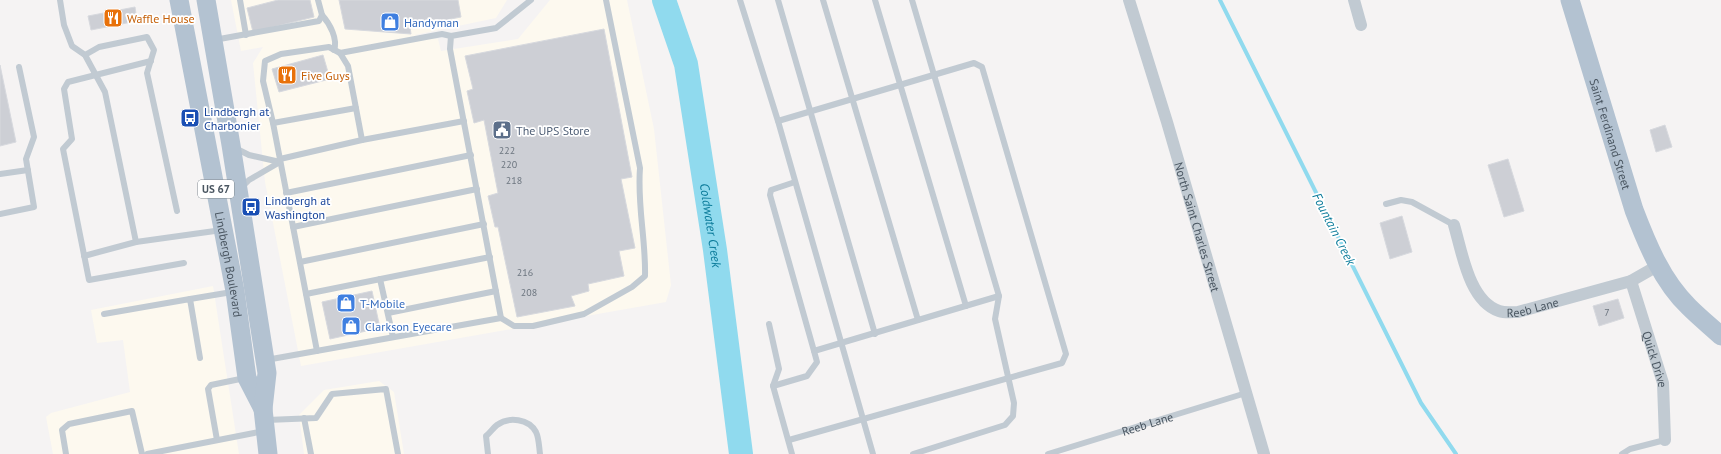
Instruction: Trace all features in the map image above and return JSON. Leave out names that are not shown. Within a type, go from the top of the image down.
[{"type":"main road","name":"Lindbergh Boulevard","points":[[179,0],[235,291],[247,378],[264,420]]},
{"type":"main road","name":"Lindbergh Boulevard","points":[[206,0],[239,190],[267,373],[264,420],[268,454]]},
{"type":"main road","name":"Saint Ferdinand Street","points":[[1570,0],[1634,210],[1644,237],[1672,286],[1688,306],[1721,336]]},
{"type":"street","name":"North Saint Charles Street","points":[[1129,0],[1170,129],[1264,454]]},
{"type":"street","points":[[1354,0],[1361,25]]},
{"type":"street","name":"Reeb Lane","points":[[1454,225],[1470,279],[1482,299],[1499,311],[1518,312],[1631,281],[1659,265]]},
{"type":"street","name":"Quick Drive","points":[[1631,281],[1663,383],[1665,440]]},
{"type":"lane","points":[[60,0],[64,25],[72,46],[85,55],[105,92],[136,242]]},
{"type":"lane","points":[[240,0],[246,35]]},
{"type":"lane","points":[[318,0],[322,16],[331,28],[336,43],[337,52]]},
{"type":"lane","points":[[337,52],[442,34],[451,36],[496,28],[532,0]]},
{"type":"lane","points":[[265,360],[501,318],[514,326],[533,326],[584,314],[632,287],[646,276],[646,255],[638,192],[640,168],[606,0]]},
{"type":"lane","points":[[740,0],[778,120],[862,420],[873,454]]},
{"type":"lane","points":[[778,0],[875,334]]},
{"type":"lane","points":[[823,0],[918,320]]},
{"type":"lane","points":[[875,0],[966,306]]},
{"type":"lane","points":[[912,0],[999,296],[995,318],[1014,403],[1013,416],[1005,425],[913,454]]},
{"type":"lane","points":[[213,40],[319,21],[322,16]]},
{"type":"lane","points":[[451,36],[450,49],[501,318]]},
{"type":"lane","points":[[85,55],[99,47],[148,37],[154,50],[152,61],[147,73],[177,211]]},
{"type":"lane","points":[[317,350],[273,123],[263,81],[265,61],[288,53],[329,47],[337,52],[348,66],[362,140]]},
{"type":"lane","points":[[152,61],[68,82],[64,89],[72,140],[63,149],[89,280],[184,263]]},
{"type":"lane","points":[[778,120],[974,63],[982,67],[1066,354],[1062,363],[789,440]]},
{"type":"lane","points":[[0,214],[34,207],[26,159],[34,137],[19,67]]},
{"type":"lane","points":[[273,123],[356,108]]},
{"type":"lane","points":[[239,190],[249,180],[280,161],[362,140],[464,121]]},
{"type":"lane","points":[[231,145],[249,155],[280,161]]},
{"type":"lane","points":[[286,194],[470,155]]},
{"type":"lane","points":[[0,174],[28,170]]},
{"type":"lane","points":[[773,386],[807,376],[817,362],[770,195],[771,190],[796,182]]},
{"type":"lane","points":[[293,227],[477,189]]},
{"type":"lane","points":[[1386,204],[1401,200],[1412,202],[1454,225]]},
{"type":"lane","points":[[300,262],[484,224]]},
{"type":"lane","points":[[84,256],[136,242],[224,230]]},
{"type":"lane","points":[[306,294],[490,257]]},
{"type":"lane","points":[[380,279],[393,337]]},
{"type":"lane","points":[[104,314],[235,291]]},
{"type":"lane","points":[[388,312],[496,291]]},
{"type":"lane","points":[[814,351],[999,296]]},
{"type":"lane","points":[[190,299],[200,358]]},
{"type":"lane","points":[[769,324],[779,369],[773,386],[792,454]]},
{"type":"lane","points":[[217,440],[208,388],[210,385],[247,378]]},
{"type":"lane","points":[[147,454],[217,440],[264,420],[316,418],[332,394],[386,389],[398,454]]},
{"type":"lane","name":"Reeb Lane","points":[[1048,454],[1246,393]]},
{"type":"lane","points":[[66,454],[62,430],[68,424],[132,411],[142,454]]},
{"type":"lane","points":[[304,418],[311,454]]},
{"type":"lane","points":[[488,454],[486,436],[498,424],[508,421],[521,420],[530,424],[536,434],[540,454]]},
{"type":"lane","points":[[1622,454],[1630,449],[1665,440]]},
{"type":"shaded area","points":[[231,0],[507,0],[496,18],[415,35],[438,39],[441,51],[518,39],[550,0],[627,0],[654,129],[671,285],[666,302],[301,366],[265,182],[253,63],[263,47],[241,51]]},
{"type":"shaded area","points":[[213,286],[239,454],[53,454],[46,417],[51,413],[130,392],[123,340],[97,343],[91,310]]},
{"type":"shaded area","points":[[379,381],[394,392],[404,454],[304,454],[299,415],[324,390]]},
{"type":"building","points":[[278,0],[310,0],[314,17],[253,32],[247,8]]},
{"type":"building","name":"Handyman","points":[[339,0],[458,0],[461,17],[410,27],[411,34],[345,29]]},
{"type":"building","name":"Waffle House","points":[[135,7],[137,21],[91,30],[88,16]]},
{"type":"building","points":[[604,29],[632,177],[621,179],[635,248],[619,251],[624,276],[588,284],[589,291],[571,296],[575,306],[517,317],[498,227],[495,227],[488,196],[498,193],[484,120],[474,123],[467,91],[473,89],[465,56]]},
{"type":"building","points":[[323,55],[330,79],[279,92],[272,69]]},
{"type":"building","points":[[0,65],[16,142],[0,146]]},
{"type":"building","points":[[1665,125],[1672,147],[1656,152],[1650,130]]},
{"type":"building","points":[[1508,159],[1524,211],[1504,217],[1488,165]]},
{"type":"building","points":[[1402,216],[1412,252],[1390,259],[1380,223]]},
{"type":"building","points":[[372,291],[380,328],[330,339],[322,302]]},
{"type":"building","points":[[1618,299],[1624,318],[1599,326],[1593,306]]},
{"type":"waterway","name":"Coldwater Creek","points":[[664,0],[686,64],[715,250],[741,454]]},
{"type":"waterway","name":"Fountain Creek","points":[[1220,0],[1421,403],[1456,454]]},
{"type":"place","name":"Waffle House","points":[[113,18]]},
{"type":"place","name":"Handyman","points":[[390,22]]},
{"type":"place","name":"Five Guys","points":[[287,75]]},
{"type":"place","name":"Lindbergh at Charbonier","points":[[190,118]]},
{"type":"place","name":"The UPS Store","points":[[502,130]]},
{"type":"place","name":"Lindbergh at Washington","points":[[251,207]]},
{"type":"place","name":"T-Mobile","points":[[346,303]]},
{"type":"place","name":"Clarkson Eyecare","points":[[351,326]]}]
